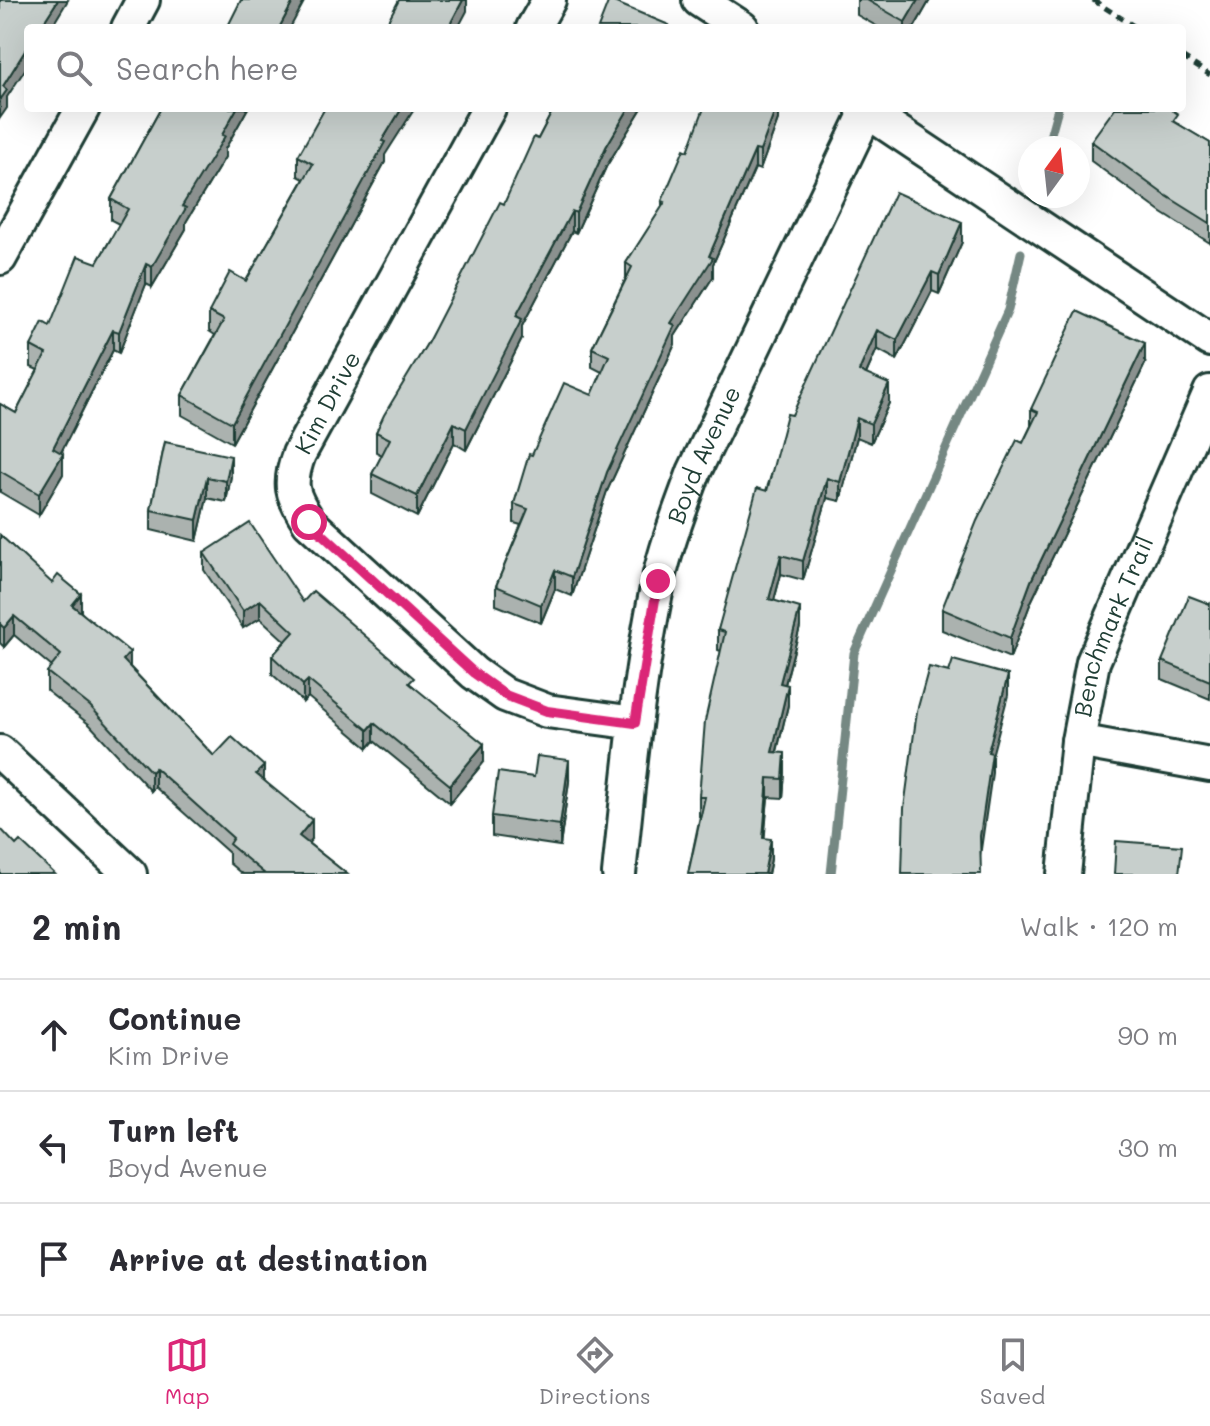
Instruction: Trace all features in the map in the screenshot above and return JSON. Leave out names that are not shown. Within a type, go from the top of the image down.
[{"type":"street","points":[[130,24],[143,0]]},
{"type":"street","points":[[535,24],[549,0]]},
{"type":"street","points":[[699,0],[736,24]]},
{"type":"street","points":[[0,258],[81,112]]},
{"type":"street","name":"Kim Drive","points":[[487,112],[299,454],[290,478],[296,504],[309,522],[474,673],[505,695],[547,711],[635,723]]},
{"type":"street","name":"Boyd Avenue","points":[[619,874],[635,723],[658,581],[694,472],[864,112]]},
{"type":"street","points":[[868,112],[1210,340]]},
{"type":"street","name":"Benchmark Trail","points":[[1064,874],[1078,741],[1093,662],[1210,392]]},
{"type":"street","points":[[1078,741],[1210,765]]},
{"type":"street","points":[[0,752],[130,874]]},
{"type":"path","points":[[1093,0],[1131,24]]},
{"type":"path","points":[[1186,60],[1210,75]]},
{"type":"building","points":[[0,0],[58,0],[43,24],[24,24],[24,52],[3,86],[7,90],[0,100]]},
{"type":"building","points":[[241,0],[294,0],[281,24],[229,24]]},
{"type":"building","points":[[399,0],[463,0],[450,24],[386,24]]},
{"type":"building","points":[[609,0],[667,24],[600,24]]},
{"type":"building","points":[[867,0],[918,0],[905,22]]},
{"type":"building","points":[[159,112],[235,112],[222,135],[225,136],[182,206],[186,208],[152,267],[146,264],[119,332],[113,330],[53,448],[63,454],[39,494],[0,471],[0,404],[16,413],[46,354],[31,346],[43,322],[50,326],[78,256],[97,263],[128,209],[111,199]]},
{"type":"building","points":[[323,112],[400,112],[232,423],[182,395],[224,320],[209,312],[230,272],[246,281],[313,164],[298,156]]},
{"type":"building","points":[[552,112],[627,112],[606,147],[576,213],[572,211],[516,316],[522,319],[466,429],[454,423],[417,496],[372,474],[390,439],[376,432],[428,342],[500,202],[504,204],[534,137],[538,139]]},
{"type":"building","points":[[703,112],[775,112],[760,151],[755,150],[709,256],[713,258],[671,323],[675,325],[607,472],[572,577],[555,570],[541,605],[496,586],[528,509],[514,504],[529,454],[532,455],[564,383],[592,395],[609,356],[592,348],[632,267],[626,263],[665,202],[662,201],[684,149],[688,151]]},
{"type":"building","points":[[1112,112],[1178,114],[1173,121],[1210,143],[1210,223],[1162,193],[1091,141]]},
{"type":"building","points":[[895,192],[962,222],[939,275],[932,272],[897,340],[877,330],[859,371],[889,384],[871,424],[857,418],[840,482],[827,478],[803,561],[781,555],[769,599],[800,608],[780,683],[788,685],[772,752],[785,753],[783,779],[768,778],[763,838],[771,839],[764,874],[688,874],[705,797],[699,797],[705,721],[725,632],[718,630],[757,488],[767,491],[787,414],[792,415]]},
{"type":"building","points":[[1077,311],[1145,343],[1031,581],[1010,638],[942,609],[977,521],[1017,440],[1023,443],[1038,412],[1031,409]]},
{"type":"building","points":[[165,442],[231,456],[226,481],[207,477],[197,520],[151,510]]},
{"type":"building","points":[[250,523],[303,602],[313,591],[414,678],[409,683],[484,744],[450,785],[374,723],[368,730],[308,680],[303,685],[272,656],[294,632],[260,600],[243,611],[204,553]]},
{"type":"building","points":[[0,535],[52,583],[58,575],[81,594],[72,605],[130,652],[123,660],[214,756],[232,737],[264,766],[256,774],[312,820],[299,836],[347,874],[265,874],[229,844],[233,838],[155,768],[151,772],[90,706],[47,672],[61,655],[14,616],[4,628],[0,624]]},
{"type":"building","points":[[1189,596],[1210,604],[1210,681],[1162,661]]},
{"type":"building","points":[[953,660],[1008,675],[988,752],[992,753],[980,836],[981,874],[902,874],[904,808],[917,711],[929,667],[949,672]]},
{"type":"building","points":[[537,756],[569,760],[560,825],[492,816],[498,772],[534,777]]},
{"type":"building","points":[[0,828],[16,845],[20,841],[55,874],[0,874]]},
{"type":"building","points":[[1116,841],[1182,846],[1179,874],[1114,874]]},
{"type":"waterway","points":[[1050,136],[1057,112]]},
{"type":"waterway","points":[[831,874],[854,653],[1008,310],[1021,253]]},
{"type":"route","points":[[309,522],[474,673],[505,695],[547,711],[635,723],[658,581]]}]
